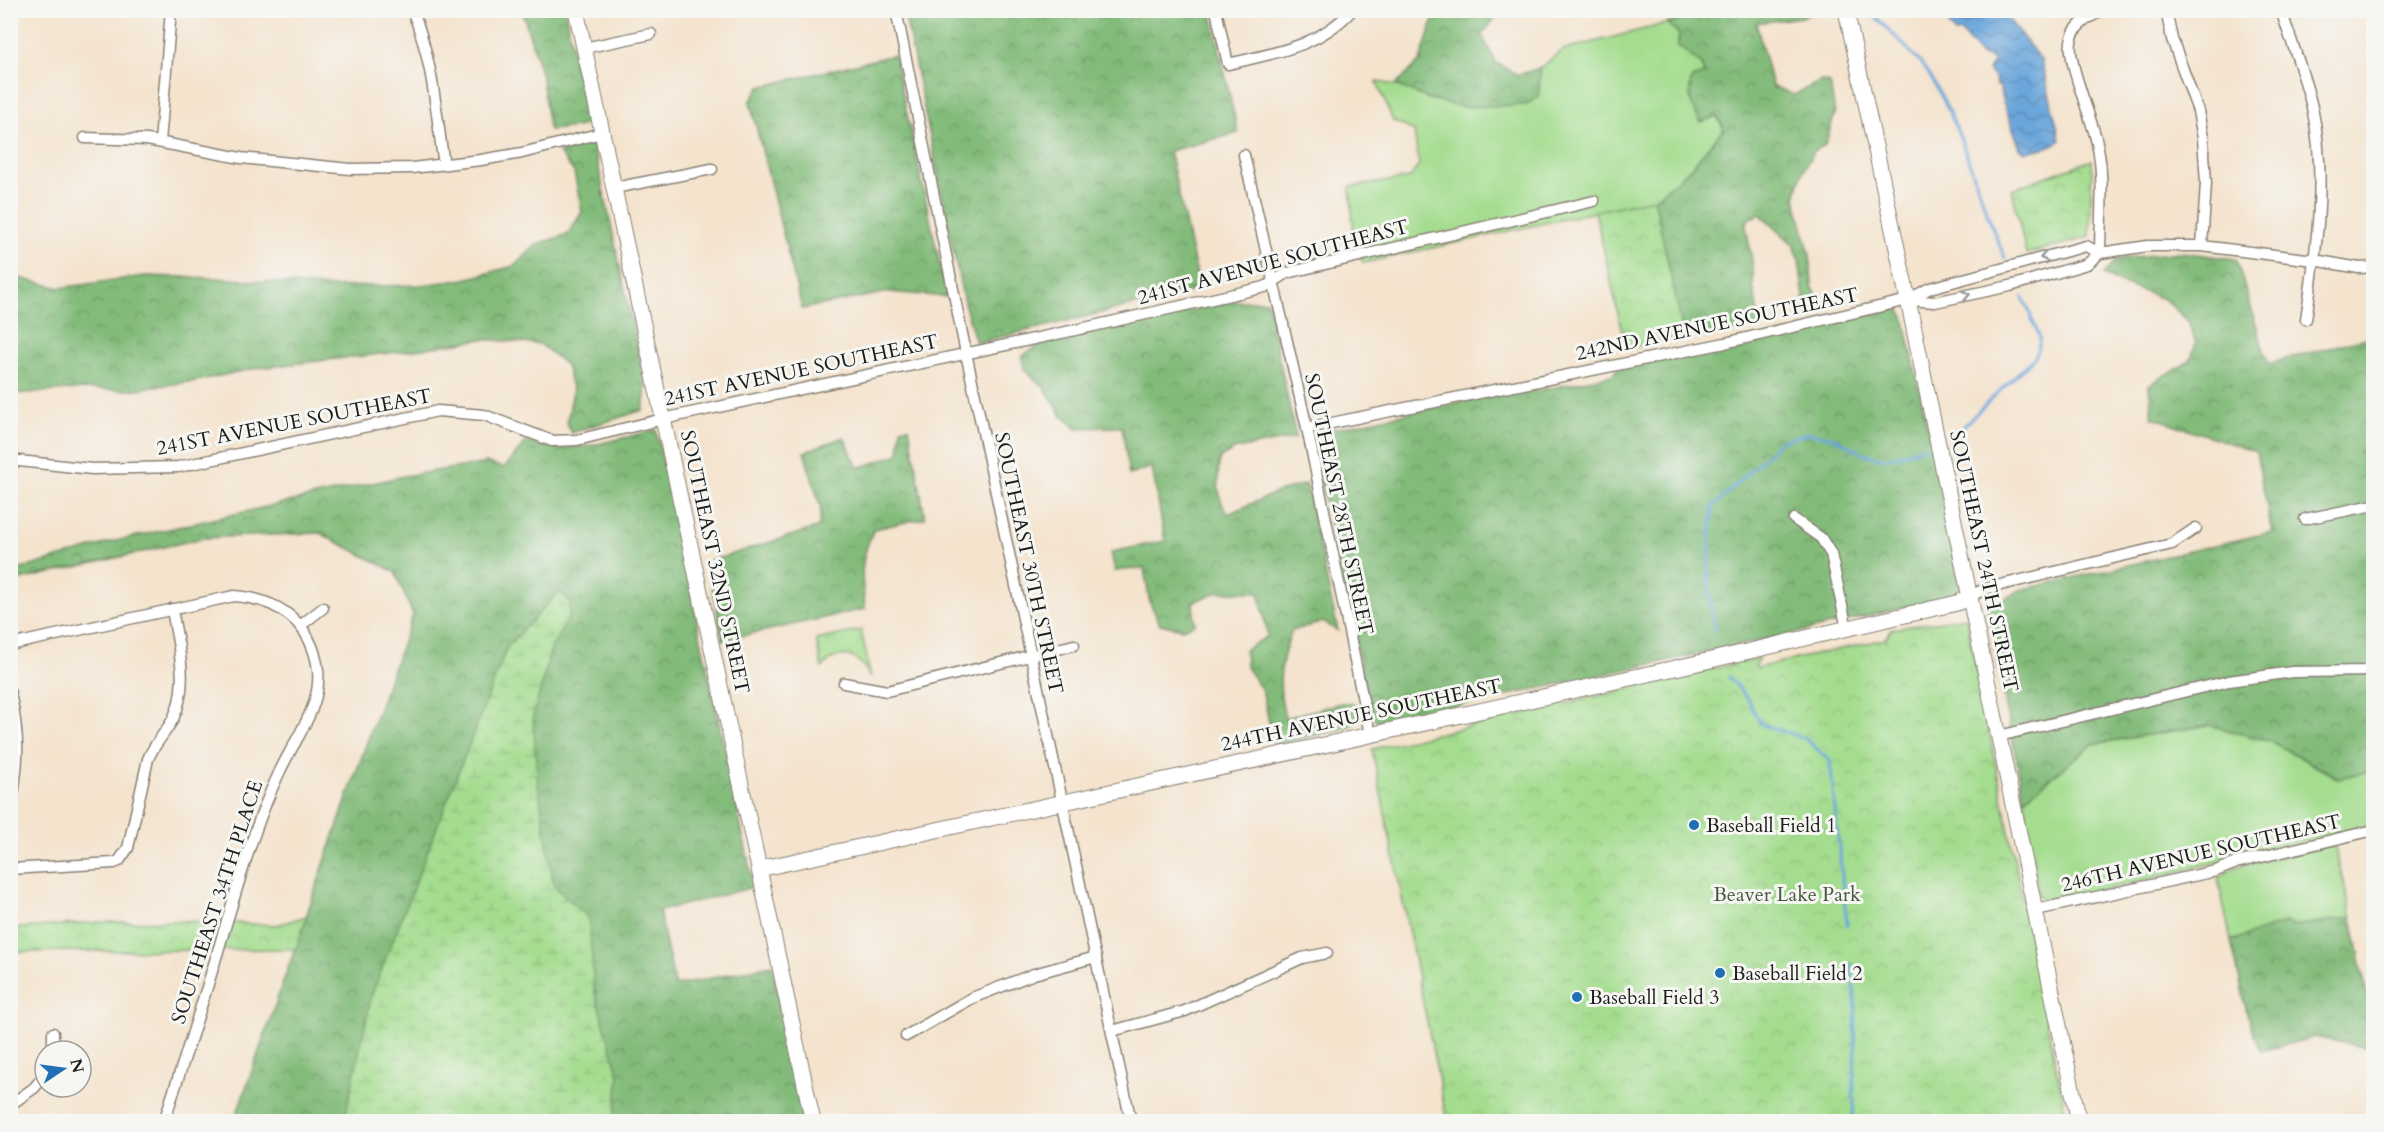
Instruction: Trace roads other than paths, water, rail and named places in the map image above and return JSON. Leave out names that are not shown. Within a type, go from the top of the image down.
[{"type":"street","points":[[160,142],[171,10]]},
{"type":"street","points":[[412,10],[428,61],[444,165]]},
{"type":"street","name":"SOUTHEAST 32ND STREET","points":[[576,10],[813,1122]]},
{"type":"street","name":"SOUTHEAST 30TH STREET","points":[[896,10],[966,353],[1131,1122]]},
{"type":"street","points":[[1216,10],[1228,64],[1294,48],[1315,40],[1331,30],[1352,10]]},
{"type":"street","name":"SOUTHEAST 24TH STREET","points":[[1846,10],[2079,1122]]},
{"type":"street","points":[[2100,253],[2098,145],[2072,57],[2071,38],[2077,28],[2088,18],[2103,10]]},
{"type":"street","points":[[2166,10],[2172,39],[2198,111],[2203,138],[2206,183],[2202,246]]},
{"type":"street","points":[[2282,10],[2308,91],[2317,141],[2319,198],[2306,320]]},
{"type":"street","points":[[584,48],[651,34]]},
{"type":"street","points":[[85,138],[160,142],[241,159],[350,170],[444,165],[522,153],[602,133]]},
{"type":"street","name":"SOUTHEAST 28TH STREET","points":[[1244,155],[1307,429],[1370,734]]},
{"type":"street","points":[[614,188],[712,169]]},
{"type":"street","name":"241ST AVENUE SOUTHEAST","points":[[10,460],[92,469],[178,467],[438,411],[484,415],[552,441],[591,438],[663,419],[1254,289],[1265,286],[1287,273],[1594,201]]},
{"type":"street","name":"242ND AVENUE SOUTHEAST","points":[[1307,429],[1725,343],[1908,300],[1930,288],[2086,246],[2100,253]]},
{"type":"street","name":"242ND AVENUE SOUTHEAST","points":[[1908,300],[1935,302],[2010,286],[2087,264],[2100,253],[2148,246],[2202,246],[2359,268],[2373,267]]},
{"type":"street","points":[[2305,519],[2373,505]]},
{"type":"street","points":[[1794,519],[1821,538],[1831,554],[1847,629]]},
{"type":"street","points":[[1970,597],[1984,589],[2172,543],[2196,528]]},
{"type":"street","points":[[10,645],[234,596],[249,597],[273,604],[291,616],[302,628],[323,608]]},
{"type":"street","name":"244TH AVENUE SOUTHEAST","points":[[759,869],[1847,629],[1957,603],[1970,597]]},
{"type":"street","points":[[10,869],[106,864],[119,861],[128,848],[148,759],[153,747],[174,717],[181,693],[183,672],[172,609]]},
{"type":"street","name":"SOUTHEAST 34TH PLACE","points":[[164,1122],[262,808],[313,707],[318,670],[313,650],[302,628]]},
{"type":"street","points":[[844,682],[886,690],[1074,645]]},
{"type":"street","points":[[1999,736],[2229,681],[2292,672],[2373,671]]},
{"type":"street","points":[[10,693],[16,720],[19,752],[10,814]]},
{"type":"street","name":"246TH AVENUE SOUTHEAST","points":[[2036,910],[2216,871],[2236,863],[2373,830]]},
{"type":"street","points":[[1112,1031],[1185,1011],[1302,958],[1327,953]]},
{"type":"street","points":[[906,1036],[972,998],[1034,974],[1096,957]]},
{"type":"street","points":[[53,1033],[53,1039]]},
{"type":"street","points":[[10,1105],[33,1089]]},
{"type":"water","points":[[1943,11],[2002,11],[2041,60],[2060,139],[2057,142],[2044,148],[2025,152],[2020,148],[2001,96],[2000,85],[1997,86],[1988,70],[1994,64],[1989,58],[1991,56],[1982,56],[1961,32],[1955,33],[1943,16]]},
{"type":"waterway","points":[[1829,10],[1836,16]]},
{"type":"waterway","points":[[1863,15],[1874,15],[1912,53],[1930,76],[1953,120],[2005,258]]},
{"type":"waterway","points":[[1956,433],[2036,356],[2040,338],[2023,297]]},
{"type":"waterway","points":[[1716,630],[1709,583],[1713,507],[1781,441],[1809,433],[1837,439],[1859,452],[1879,458],[1894,457],[1925,447]]},
{"type":"waterway","points":[[1729,677],[1747,698],[1761,724],[1806,739],[1830,761],[1847,925]]},
{"type":"waterway","points":[[1851,964],[1856,1007],[1853,1122]]},
{"type":"place","name":"Baseball Field 1","points":[[1694,825]]},
{"type":"place","name":"Baseball Field 2","points":[[1720,973]]},
{"type":"place","name":"Baseball Field 3","points":[[1577,997]]},
{"type":"park label","name":"Beaver Lake Park","points":[[1787,894]]}]
